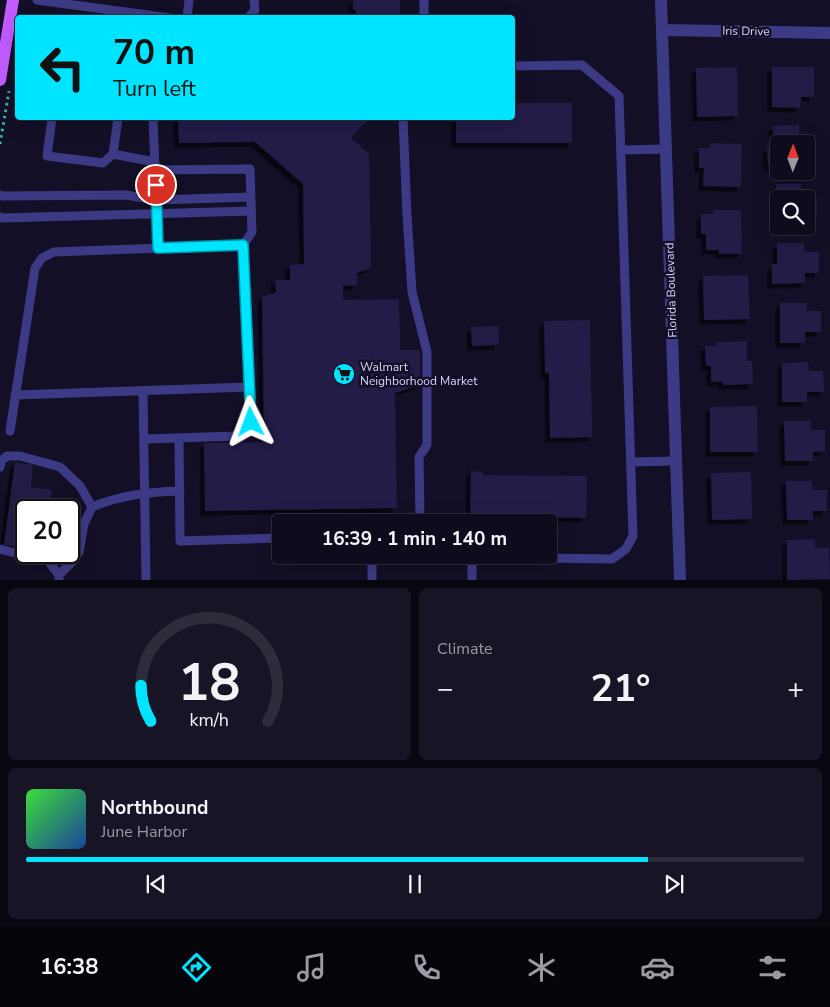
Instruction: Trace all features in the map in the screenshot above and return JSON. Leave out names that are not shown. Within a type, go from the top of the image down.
[{"type":"main road","points":[[0,80],[13,0]]},
{"type":"street","name":"Florida Boulevard","points":[[661,0],[680,580]]},
{"type":"street","name":"Iris Drive","points":[[662,30],[830,33]]},
{"type":"lane","points":[[37,0],[148,15]]},
{"type":"lane","points":[[187,15],[189,0]]},
{"type":"lane","points":[[251,15],[255,10],[254,0]]},
{"type":"lane","points":[[424,0],[424,15]]},
{"type":"lane","points":[[472,580],[472,557],[612,559],[626,549],[633,536],[619,96],[582,65],[515,66]]},
{"type":"lane","points":[[52,120],[46,156],[103,163],[112,154],[118,120]]},
{"type":"lane","points":[[153,120],[158,248]]},
{"type":"lane","points":[[403,120],[412,292],[427,352],[427,445],[419,457],[420,514]]},
{"type":"lane","points":[[621,150],[666,149]]},
{"type":"lane","points":[[112,154],[155,166],[250,169],[252,232],[243,245],[251,422],[248,430],[237,436],[144,439]]},
{"type":"lane","points":[[0,195],[126,195],[156,200],[251,197]]},
{"type":"lane","points":[[0,217],[251,211]]},
{"type":"lane","points":[[10,431],[34,268],[42,258],[54,252],[243,245]]},
{"type":"lane","points":[[15,395],[249,387]]},
{"type":"lane","points":[[143,392],[146,580]]},
{"type":"lane","points":[[179,438],[180,541],[272,538]]},
{"type":"lane","points":[[0,467],[1,461],[7,456],[20,456],[60,467],[80,486],[92,507]]},
{"type":"lane","points":[[631,462],[676,461]]},
{"type":"lane","points":[[0,550],[48,561],[59,578],[79,552],[84,524],[92,507],[110,500],[145,493],[180,491]]},
{"type":"lane","points":[[372,564],[372,580]]},
{"type":"building","points":[[353,0],[400,0],[400,15],[356,15],[356,10],[353,10]]},
{"type":"building","points":[[737,67],[738,116],[697,117],[696,68]]},
{"type":"building","points":[[772,67],[814,67],[814,97],[801,97],[800,108],[772,107]]},
{"type":"building","points":[[515,103],[572,103],[572,143],[456,143],[456,120],[515,120]]},
{"type":"building","points":[[178,120],[368,120],[351,138],[369,154],[371,268],[357,273],[357,285],[343,286],[343,300],[399,299],[400,350],[420,350],[420,385],[395,393],[397,508],[205,511],[204,443],[264,442],[262,297],[276,292],[275,280],[290,280],[290,265],[304,264],[303,184],[255,142],[179,143]]},
{"type":"building","points":[[799,125],[799,135],[773,135],[773,126]]},
{"type":"building","points":[[710,143],[742,144],[741,187],[703,186],[704,168],[699,168],[699,148],[710,148]]},
{"type":"building","points":[[767,147],[770,147],[770,166],[768,166]]},
{"type":"building","points":[[776,184],[801,184],[801,190],[776,190]]},
{"type":"building","points":[[815,193],[816,193],[817,216],[815,216]]},
{"type":"building","points":[[713,210],[741,210],[742,254],[719,254],[719,250],[706,250],[706,234],[701,234],[701,214],[713,214]]},
{"type":"building","points":[[777,243],[804,243],[804,252],[819,252],[819,273],[805,273],[805,283],[772,284],[772,264],[777,264]]},
{"type":"building","points":[[748,275],[750,319],[704,320],[703,276]]},
{"type":"building","points":[[780,303],[807,303],[807,311],[821,311],[821,332],[805,332],[805,343],[780,343]]},
{"type":"building","points":[[590,320],[592,437],[550,438],[549,373],[545,373],[544,321]]},
{"type":"building","points":[[498,326],[499,345],[472,346],[471,327]]},
{"type":"building","points":[[747,341],[747,361],[752,361],[753,384],[723,385],[723,382],[711,382],[711,366],[706,366],[705,346],[717,346],[716,342]]},
{"type":"building","points":[[808,362],[809,371],[823,371],[824,392],[807,392],[807,402],[782,402],[782,363]]},
{"type":"building","points":[[757,406],[758,452],[710,452],[710,407]]},
{"type":"building","points":[[784,421],[811,421],[811,430],[825,430],[825,451],[813,452],[813,461],[785,461]]},
{"type":"building","points":[[15,462],[33,465],[31,487],[52,490],[50,499],[15,499],[15,546],[4,545]]},
{"type":"building","points":[[471,471],[483,472],[483,475],[587,476],[586,518],[557,518],[557,514],[470,514]]},
{"type":"building","points":[[751,472],[752,519],[712,520],[711,473]]},
{"type":"building","points":[[786,481],[812,481],[813,490],[827,490],[827,511],[813,511],[813,520],[787,520]]},
{"type":"building","points":[[815,539],[815,548],[829,547],[830,579],[787,580],[787,540]]},
{"type":"place","name":"Walmart Neighborhood Market","points":[[344,374]]},
{"type":"route","points":[[156,185],[158,248],[243,245],[251,422]]}]
